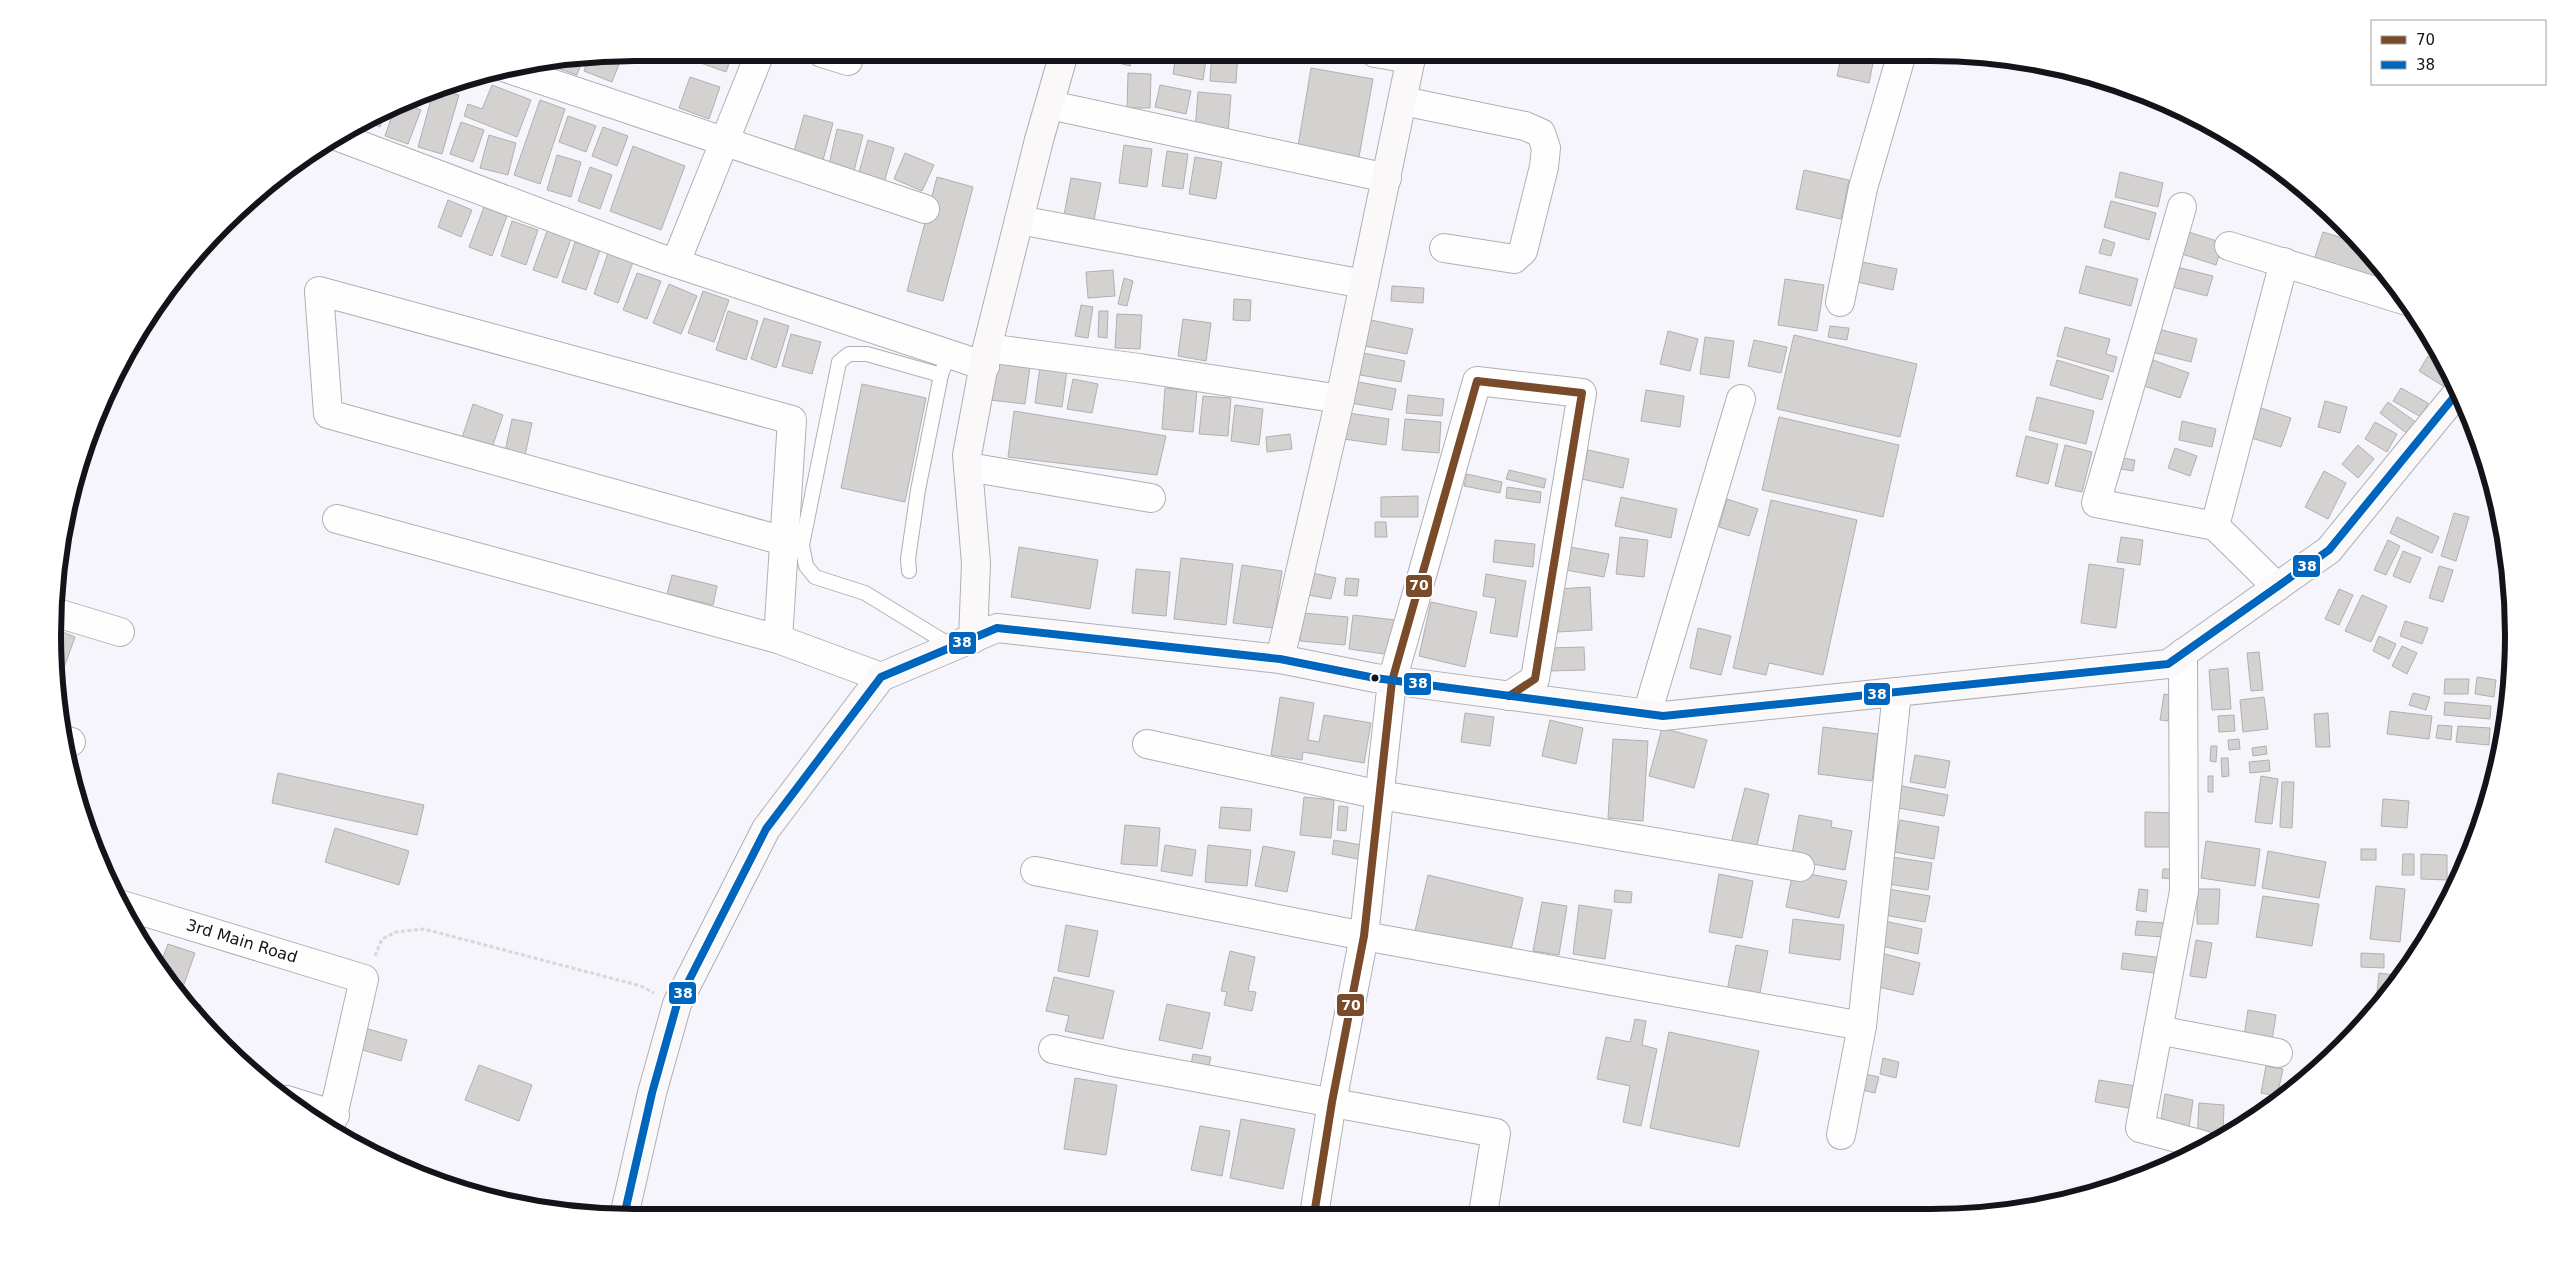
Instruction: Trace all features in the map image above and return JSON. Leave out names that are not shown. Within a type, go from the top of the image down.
[{"type":"main road","points":[[963,643],[976,563],[967,455],[986,357],[1019,220],[1062,61]]},
{"type":"main road","points":[[1280,659],[1340,399],[1411,61]]},
{"type":"main road","points":[[626,1209],[652,1093],[677,1004],[766,829],[881,677],[997,628],[1280,659],[1392,680],[1663,716],[2168,664],[2329,550],[2453,398]]},
{"type":"street","points":[[676,262],[756,61]]},
{"type":"street","points":[[1840,302],[1863,188],[1899,61]]},
{"type":"street","points":[[520,73],[724,143],[925,209]]},
{"type":"street","points":[[1403,101],[1525,126],[1541,133],[1546,148],[1544,168],[1523,251],[1514,259],[1444,248]]},
{"type":"street","points":[[1050,105],[1387,178]]},
{"type":"street","points":[[345,140],[945,364],[986,357],[1139,368],[1340,399]]},
{"type":"street","points":[[2182,207],[2096,503],[2215,526],[2277,587]]},
{"type":"street","points":[[1019,220],[1364,284]]},
{"type":"street","points":[[2229,246],[2394,297]]},
{"type":"street","points":[[2215,526],[2284,262]]},
{"type":"street","points":[[778,639],[792,420],[319,291],[328,414],[784,541]]},
{"type":"street","points":[[1315,1209],[1332,1102],[1364,936],[1392,680],[1477,381],[1582,393],[1535,679],[1509,696]]},
{"type":"street","points":[[1647,714],[1741,400]]},
{"type":"street","points":[[968,467],[1151,498]]},
{"type":"street","points":[[337,520],[778,639],[881,677]]},
{"type":"street","points":[[62,614],[120,632]]},
{"type":"street","points":[[2183,653],[2184,890],[2140,1128],[2197,1143]]},
{"type":"street","points":[[1841,1135],[1862,1026],[1897,692]]},
{"type":"street","points":[[1147,744],[1380,795],[1800,867]]},
{"type":"street","points":[[1035,871],[1364,936],[1862,1026]]},
{"type":"street","name":"3rd Main Road","points":[[130,907],[364,979]]},
{"type":"street","points":[[332,1122],[364,979]]},
{"type":"street","points":[[2158,1030],[2278,1053]]},
{"type":"street","points":[[1054,1049],[1118,1063],[1496,1133],[1484,1209]]},
{"type":"lane","points":[[909,571],[908,559],[918,490],[945,364],[867,354],[849,354],[840,362],[802,545],[806,566],[815,577],[865,593],[963,643]]},
{"type":"path","points":[[364,979],[382,939],[396,932],[424,929],[641,986],[677,1004]]},
{"type":"building","points":[[620,61],[612,82],[584,71],[587,63]]},
{"type":"building","points":[[698,61],[730,61],[726,72]]},
{"type":"building","points":[[1111,61],[1132,61],[1130,66]]},
{"type":"building","points":[[1175,61],[1206,61],[1203,80],[1173,74]]},
{"type":"building","points":[[1211,61],[1237,61],[1236,83],[1210,81]]},
{"type":"building","points":[[1840,61],[1873,61],[1869,83],[1837,76]]},
{"type":"building","points":[[581,64],[577,75],[554,67]]},
{"type":"building","points":[[1311,68],[1373,79],[1359,157],[1298,146]]},
{"type":"building","points":[[1128,73],[1151,74],[1150,108],[1127,108]]},
{"type":"building","points":[[690,77],[720,87],[709,119],[679,108]]},
{"type":"building","points":[[492,85],[531,100],[517,137],[464,116],[468,104],[482,109]]},
{"type":"building","points":[[1160,85],[1191,91],[1186,114],[1155,107]]},
{"type":"building","points":[[1198,92],[1231,95],[1228,133],[1195,130]]},
{"type":"building","points":[[449,93],[459,95],[442,154],[418,147],[431,99]]},
{"type":"building","points":[[540,100],[565,109],[540,184],[514,175]]},
{"type":"building","points":[[412,106],[421,110],[408,144],[385,136],[392,115]]},
{"type":"building","points":[[804,115],[833,123],[822,164],[793,155]]},
{"type":"building","points":[[568,116],[596,126],[586,152],[559,142]]},
{"type":"building","points":[[383,119],[380,127],[373,124]]},
{"type":"building","points":[[461,122],[484,130],[473,162],[450,154]]},
{"type":"building","points":[[603,127],[628,136],[617,166],[592,156]]},
{"type":"building","points":[[837,129],[863,135],[854,171],[829,165]]},
{"type":"building","points":[[489,135],[516,143],[508,175],[480,168]]},
{"type":"building","points":[[868,140],[894,148],[884,183],[858,176]]},
{"type":"building","points":[[1124,145],[1152,149],[1147,187],[1119,183]]},
{"type":"building","points":[[633,146],[685,166],[661,230],[610,211]]},
{"type":"building","points":[[1167,151],[1188,154],[1183,189],[1162,186]]},
{"type":"building","points":[[905,153],[934,165],[922,191],[894,179]]},
{"type":"building","points":[[557,155],[581,162],[571,197],[547,190]]},
{"type":"building","points":[[1195,157],[1222,162],[1216,199],[1189,194]]},
{"type":"building","points":[[590,167],[612,175],[600,209],[578,201]]},
{"type":"building","points":[[1804,170],[1849,180],[1841,219],[1796,209]]},
{"type":"building","points":[[2120,172],[2163,183],[2158,207],[2115,197]]},
{"type":"building","points":[[937,177],[973,187],[943,301],[907,291]]},
{"type":"building","points":[[1071,178],[1101,183],[1094,220],[1064,215]]},
{"type":"building","points":[[448,200],[472,210],[461,237],[438,227]]},
{"type":"building","points":[[2111,201],[2156,213],[2149,240],[2104,227]]},
{"type":"building","points":[[484,207],[507,216],[492,256],[469,247]]},
{"type":"building","points":[[512,221],[538,230],[526,265],[501,256]]},
{"type":"building","points":[[547,231],[571,239],[557,278],[533,270]]},
{"type":"building","points":[[2189,232],[2223,243],[2216,265],[2182,254]]},
{"type":"building","points":[[2323,232],[2346,239],[2386,285],[2313,263]]},
{"type":"building","points":[[2103,239],[2115,243],[2111,256],[2099,253]]},
{"type":"building","points":[[575,242],[600,250],[586,290],[562,282]]},
{"type":"building","points":[[608,253],[633,262],[618,303],[594,294]]},
{"type":"building","points":[[1862,262],[1897,269],[1893,290],[1857,282]]},
{"type":"building","points":[[2086,266],[2138,279],[2131,306],[2079,293]]},
{"type":"building","points":[[2177,267],[2213,276],[2207,296],[2172,287]]},
{"type":"building","points":[[1113,270],[1115,296],[1088,298],[1086,272]]},
{"type":"building","points":[[637,273],[661,281],[647,319],[623,310]]},
{"type":"building","points":[[1124,278],[1133,281],[1127,306],[1118,304]]},
{"type":"building","points":[[1785,279],[1824,285],[1817,331],[1778,325]]},
{"type":"building","points":[[669,284],[697,296],[681,334],[653,323]]},
{"type":"building","points":[[1392,286],[1424,288],[1423,303],[1391,301]]},
{"type":"building","points":[[703,291],[729,300],[714,342],[688,333]]},
{"type":"building","points":[[1234,299],[1251,300],[1250,321],[1233,320]]},
{"type":"building","points":[[1081,305],[1093,307],[1088,338],[1075,336]]},
{"type":"building","points":[[728,311],[758,321],[746,360],[716,350]]},
{"type":"building","points":[[1099,311],[1108,311],[1107,338],[1098,337]]},
{"type":"building","points":[[1117,314],[1142,315],[1140,349],[1115,348]]},
{"type":"building","points":[[764,318],[789,326],[776,368],[751,359]]},
{"type":"building","points":[[1183,319],[1211,323],[1206,361],[1178,356]]},
{"type":"building","points":[[1371,320],[1413,329],[1407,354],[1365,346]]},
{"type":"building","points":[[1830,326],[1849,328],[1847,340],[1828,337]]},
{"type":"building","points":[[2065,327],[2110,339],[2106,354],[2117,357],[2113,372],[2057,356]]},
{"type":"building","points":[[2158,329],[2197,339],[2191,362],[2152,352]]},
{"type":"building","points":[[1668,331],[1698,339],[1690,371],[1660,364]]},
{"type":"building","points":[[791,334],[821,342],[812,374],[782,366]]},
{"type":"building","points":[[1794,335],[1917,364],[1900,437],[1777,409]]},
{"type":"building","points":[[1705,337],[1734,341],[1729,378],[1700,374]]},
{"type":"building","points":[[1754,340],[1787,347],[1781,373],[1748,366]]},
{"type":"building","points":[[1363,353],[1405,361],[1401,382],[1360,375]]},
{"type":"building","points":[[2428,356],[2435,361],[2446,381],[2443,386],[2419,371]]},
{"type":"building","points":[[2057,360],[2109,376],[2102,400],[2050,385]]},
{"type":"building","points":[[2153,360],[2189,373],[2180,398],[2144,386]]},
{"type":"building","points":[[995,362],[1030,367],[1025,404],[990,400]]},
{"type":"building","points":[[1040,366],[1067,370],[1062,407],[1035,403]]},
{"type":"building","points":[[1073,379],[1098,384],[1092,413],[1067,409]]},
{"type":"building","points":[[1354,381],[1396,389],[1392,410],[1350,403]]},
{"type":"building","points":[[862,384],[926,398],[905,502],[841,488]]},
{"type":"building","points":[[1165,388],[1197,391],[1193,432],[1162,429]]},
{"type":"building","points":[[2401,388],[2428,403],[2421,417],[2393,401]]},
{"type":"building","points":[[1646,390],[1684,396],[1680,427],[1641,421]]},
{"type":"building","points":[[1408,395],[1444,399],[1442,416],[1406,413]]},
{"type":"building","points":[[1203,396],[1231,398],[1228,436],[1199,434]]},
{"type":"building","points":[[2037,397],[2094,411],[2086,444],[2029,430]]},
{"type":"building","points":[[2325,401],[2347,407],[2340,433],[2318,427]]},
{"type":"building","points":[[2388,402],[2417,423],[2409,435],[2380,413]]},
{"type":"building","points":[[473,404],[503,415],[491,451],[461,441]]},
{"type":"building","points":[[1235,405],[1263,409],[1259,445],[1231,441]]},
{"type":"building","points":[[2258,407],[2291,418],[2281,447],[2248,437]]},
{"type":"building","points":[[1014,411],[1166,436],[1157,475],[1008,457]]},
{"type":"building","points":[[1348,413],[1389,419],[1386,445],[1344,439]]},
{"type":"building","points":[[1779,417],[1899,445],[1883,517],[1762,490]]},
{"type":"building","points":[[512,419],[532,423],[524,460],[504,456]]},
{"type":"building","points":[[1405,419],[1441,422],[1439,453],[1402,450]]},
{"type":"building","points":[[2182,421],[2216,429],[2212,447],[2179,440]]},
{"type":"building","points":[[2375,422],[2397,434],[2387,452],[2365,439]]},
{"type":"building","points":[[1290,434],[1292,449],[1267,452],[1266,437]]},
{"type":"building","points":[[2026,436],[2058,444],[2048,484],[2016,476]]},
{"type":"building","points":[[2065,445],[2092,452],[2082,492],[2055,486]]},
{"type":"building","points":[[2358,445],[2374,459],[2358,478],[2342,464]]},
{"type":"building","points":[[2175,448],[2197,456],[2190,476],[2168,468]]},
{"type":"building","points":[[1588,450],[1629,459],[1623,488],[1582,479]]},
{"type":"building","points":[[2123,458],[2135,460],[2133,471],[2121,469]]},
{"type":"building","points":[[1509,470],[1546,479],[1544,488],[1506,479]]},
{"type":"building","points":[[2324,471],[2346,483],[2328,519],[2305,507]]},
{"type":"building","points":[[1467,474],[1502,482],[1500,493],[1464,486]]},
{"type":"building","points":[[1507,487],[1541,492],[1540,503],[1506,498]]},
{"type":"building","points":[[1418,496],[1418,517],[1381,517],[1381,497]]},
{"type":"building","points":[[1621,497],[1677,509],[1671,538],[1615,526]]},
{"type":"building","points":[[1727,499],[1758,509],[1749,536],[1719,527]]},
{"type":"building","points":[[1771,500],[1857,520],[1823,675],[1769,663],[1766,675],[1733,668]]},
{"type":"building","points":[[2454,513],[2469,517],[2456,561],[2441,556]]},
{"type":"building","points":[[2397,517],[2439,537],[2432,553],[2390,533]]},
{"type":"building","points":[[1375,522],[1386,522],[1387,537],[1375,537]]},
{"type":"building","points":[[1620,537],[1648,540],[1644,577],[1616,574]]},
{"type":"building","points":[[2121,537],[2143,540],[2140,565],[2117,562]]},
{"type":"building","points":[[1495,540],[1535,544],[1533,567],[1493,562]]},
{"type":"building","points":[[2388,540],[2400,546],[2386,575],[2374,570]]},
{"type":"building","points":[[1019,547],[1098,560],[1090,609],[1011,597]]},
{"type":"building","points":[[1570,547],[1609,554],[1604,577],[1566,570]]},
{"type":"building","points":[[2403,551],[2421,558],[2410,583],[2393,576]]},
{"type":"building","points":[[1181,558],[1233,564],[1226,625],[1174,619]]},
{"type":"building","points":[[2089,564],[2124,569],[2116,628],[2081,623]]},
{"type":"building","points":[[1242,565],[1282,571],[1273,628],[1233,623]]},
{"type":"building","points":[[2439,566],[2453,570],[2443,602],[2429,598]]},
{"type":"building","points":[[1136,569],[1170,572],[1166,616],[1132,613]]},
{"type":"building","points":[[1312,573],[1336,578],[1331,599],[1308,595]]},
{"type":"building","points":[[1486,574],[1526,581],[1517,637],[1490,633],[1496,598],[1483,596]]},
{"type":"building","points":[[672,575],[717,586],[713,605],[667,594]]},
{"type":"building","points":[[1346,578],[1359,579],[1357,596],[1344,595]]},
{"type":"building","points":[[1590,587],[1592,630],[1558,632],[1556,589]]},
{"type":"building","points":[[2339,589],[2353,595],[2339,625],[2325,619]]},
{"type":"building","points":[[2362,595],[2387,606],[2371,642],[2345,631]]},
{"type":"building","points":[[1431,602],[1477,612],[1465,667],[1419,656]]},
{"type":"building","points":[[1303,613],[1348,617],[1345,645],[1300,641]]},
{"type":"building","points":[[1353,615],[1395,620],[1391,655],[1349,649]]},
{"type":"building","points":[[2405,621],[2428,628],[2422,644],[2400,636]]},
{"type":"building","points":[[1698,628],[1731,636],[1721,675],[1690,668]]},
{"type":"building","points":[[61,631],[75,637],[62,673]]},
{"type":"building","points":[[2379,636],[2396,644],[2389,659],[2373,651]]},
{"type":"building","points":[[2402,646],[2417,653],[2407,674],[2392,666]]},
{"type":"building","points":[[1584,647],[1585,670],[1549,671],[1549,648]]},
{"type":"building","points":[[2259,652],[2263,690],[2251,691],[2247,653]]},
{"type":"building","points":[[2228,668],[2231,709],[2212,710],[2209,670]]},
{"type":"building","points":[[2477,677],[2496,680],[2494,697],[2475,694]]},
{"type":"building","points":[[2445,679],[2469,679],[2468,694],[2444,694]]},
{"type":"building","points":[[2413,693],[2430,697],[2426,710],[2409,705]]},
{"type":"building","points":[[2164,694],[2171,695],[2168,721],[2160,720]]},
{"type":"building","points":[[1280,697],[1314,703],[1308,740],[1319,742],[1324,715],[1371,723],[1364,763],[1303,752],[1302,760],[1271,755]]},
{"type":"building","points":[[2264,697],[2268,729],[2243,732],[2240,700]]},
{"type":"building","points":[[2445,702],[2491,706],[2490,719],[2444,715]]},
{"type":"building","points":[[2390,711],[2432,716],[2429,739],[2387,734]]},
{"type":"building","points":[[1465,713],[1494,717],[1490,746],[1461,742]]},
{"type":"building","points":[[2328,713],[2330,747],[2316,747],[2314,714]]},
{"type":"building","points":[[2234,715],[2235,731],[2219,732],[2218,716]]},
{"type":"building","points":[[1550,720],[1583,728],[1576,764],[1542,756]]},
{"type":"building","points":[[2438,725],[2452,726],[2451,740],[2436,738]]},
{"type":"building","points":[[2458,726],[2490,728],[2489,745],[2456,742]]},
{"type":"building","points":[[1823,727],[1878,734],[1872,781],[1818,774]]},
{"type":"building","points":[[1662,728],[1707,740],[1694,788],[1649,776]]},
{"type":"building","points":[[1613,739],[1648,741],[1643,821],[1608,818]]},
{"type":"building","points":[[2239,739],[2240,749],[2229,750],[2228,740]]},
{"type":"building","points":[[2211,746],[2217,746],[2216,762],[2210,761]]},
{"type":"building","points":[[2266,746],[2267,754],[2253,756],[2252,748]]},
{"type":"building","points":[[1915,755],[1950,761],[1945,788],[1910,782]]},
{"type":"building","points":[[2221,758],[2228,758],[2229,776],[2222,777]]},
{"type":"building","points":[[2269,760],[2270,771],[2250,773],[2249,762]]},
{"type":"building","points":[[278,773],[424,805],[417,835],[272,803]]},
{"type":"building","points":[[2208,776],[2213,776],[2213,792],[2208,792]]},
{"type":"building","points":[[2261,776],[2278,779],[2272,824],[2255,822]]},
{"type":"building","points":[[2282,782],[2294,782],[2292,828],[2280,827]]},
{"type":"building","points":[[1902,786],[1948,795],[1944,816],[1898,808]]},
{"type":"building","points":[[1745,788],[1769,794],[1756,849],[1731,843]]},
{"type":"building","points":[[1304,797],[1334,800],[1331,838],[1300,835]]},
{"type":"building","points":[[2383,799],[2409,801],[2407,828],[2381,826]]},
{"type":"building","points":[[1339,806],[1348,807],[1346,831],[1337,830]]},
{"type":"building","points":[[1221,807],[1252,809],[1250,831],[1219,828]]},
{"type":"building","points":[[2145,812],[2176,813],[2176,847],[2145,847]]},
{"type":"building","points":[[1799,815],[1832,821],[1831,827],[1852,831],[1845,870],[1791,860]]},
{"type":"building","points":[[1900,820],[1939,827],[1934,859],[1894,852]]},
{"type":"building","points":[[1125,825],[1160,828],[1157,866],[1121,864]]},
{"type":"building","points":[[335,828],[409,851],[399,885],[325,862]]},
{"type":"building","points":[[1334,840],[1361,845],[1358,859],[1332,854]]},
{"type":"building","points":[[2206,841],[2260,849],[2255,886],[2201,878]]},
{"type":"building","points":[[1165,845],[1196,850],[1192,876],[1161,871]]},
{"type":"building","points":[[1208,845],[1251,850],[1247,886],[1205,882]]},
{"type":"building","points":[[1263,846],[1295,852],[1287,892],[1255,886]]},
{"type":"building","points":[[2361,849],[2376,849],[2376,860],[2361,860]]},
{"type":"building","points":[[2268,851],[2326,862],[2319,898],[2262,888]]},
{"type":"building","points":[[2403,854],[2414,854],[2414,875],[2402,875]]},
{"type":"building","points":[[2421,854],[2447,855],[2447,880],[2421,879]]},
{"type":"building","points":[[1892,857],[1932,863],[1928,890],[1888,884]]},
{"type":"building","points":[[2163,869],[2174,869],[2174,879],[2162,878]]},
{"type":"building","points":[[1793,871],[1847,881],[1839,918],[1786,907]]},
{"type":"building","points":[[1719,874],[1753,881],[1742,938],[1709,932]]},
{"type":"building","points":[[1428,875],[1523,898],[1510,954],[1415,931]]},
{"type":"building","points":[[2376,886],[2405,889],[2400,942],[2370,939]]},
{"type":"building","points":[[1888,889],[1930,896],[1925,922],[1884,915]]},
{"type":"building","points":[[2139,889],[2148,890],[2146,912],[2136,910]]},
{"type":"building","points":[[2197,889],[2220,889],[2218,924],[2197,924]]},
{"type":"building","points":[[1615,890],[1632,892],[1631,903],[1614,902]]},
{"type":"building","points":[[2263,896],[2319,904],[2312,946],[2256,937]]},
{"type":"building","points":[[1542,902],[1567,906],[1559,955],[1533,951]]},
{"type":"building","points":[[1579,905],[1612,910],[1605,959],[1573,954]]},
{"type":"building","points":[[1793,919],[1844,925],[1840,960],[1789,953]]},
{"type":"building","points":[[1885,921],[1922,929],[1918,954],[1881,946]]},
{"type":"building","points":[[2137,921],[2164,923],[2162,937],[2135,935]]},
{"type":"building","points":[[1066,925],[1098,931],[1089,977],[1058,971]]},
{"type":"building","points":[[2196,940],[2212,943],[2206,978],[2190,976]]},
{"type":"building","points":[[168,944],[195,953],[183,987],[180,984],[162,960]]},
{"type":"building","points":[[1736,945],[1768,951],[1759,998],[1727,991]]},
{"type":"building","points":[[1230,951],[1255,957],[1248,991],[1256,992],[1252,1011],[1224,1005],[1227,992],[1221,991]]},
{"type":"building","points":[[1877,952],[1920,963],[1913,995],[1870,985]]},
{"type":"building","points":[[2123,953],[2164,958],[2162,974],[2121,969]]},
{"type":"building","points":[[2361,953],[2384,954],[2384,968],[2361,967]]},
{"type":"building","points":[[2379,973],[2393,975],[2386,984],[2377,995]]},
{"type":"building","points":[[1054,977],[1114,991],[1103,1039],[1065,1031],[1069,1016],[1046,1011]]},
{"type":"building","points":[[1167,1004],[1210,1013],[1202,1049],[1159,1040]]},
{"type":"building","points":[[2248,1010],[2276,1015],[2271,1047],[2243,1042]]},
{"type":"building","points":[[1635,1019],[1646,1021],[1642,1045],[1657,1049],[1641,1126],[1623,1122],[1630,1086],[1597,1079],[1606,1037],[1630,1042]]},
{"type":"building","points":[[365,1028],[407,1040],[401,1061],[359,1049]]},
{"type":"building","points":[[1669,1032],[1759,1051],[1739,1147],[1650,1128]]},
{"type":"building","points":[[1193,1054],[1211,1057],[1207,1074],[1190,1070]]},
{"type":"building","points":[[1883,1058],[1899,1062],[1896,1078],[1880,1074]]},
{"type":"building","points":[[479,1065],[532,1085],[519,1121],[465,1100]]},
{"type":"building","points":[[2266,1066],[2283,1069],[2278,1091],[2273,1095],[2261,1093]]},
{"type":"building","points":[[1865,1074],[1879,1077],[1875,1093],[1862,1090]]},
{"type":"building","points":[[1075,1078],[1117,1085],[1106,1155],[1064,1149]]},
{"type":"building","points":[[2099,1080],[2142,1087],[2139,1110],[2095,1102]]},
{"type":"building","points":[[2165,1094],[2193,1100],[2188,1134],[2160,1126]]},
{"type":"building","points":[[2199,1103],[2224,1105],[2223,1129],[2203,1140],[2197,1140]]},
{"type":"building","points":[[1241,1119],[1295,1129],[1283,1189],[1230,1178]]},
{"type":"building","points":[[1200,1126],[1230,1131],[1222,1176],[1191,1170]]},
{"type":"transit line","name":"70","points":[[1315,1209],[1332,1102],[1364,936],[1392,681],[1477,381],[1582,393],[1535,679],[1509,696]]},
{"type":"transit line","name":"38","points":[[626,1209],[652,1093],[677,1004],[766,829],[881,677],[997,628],[1280,659],[1375,678],[1663,716],[2168,664],[2329,550],[2453,398]]}]
